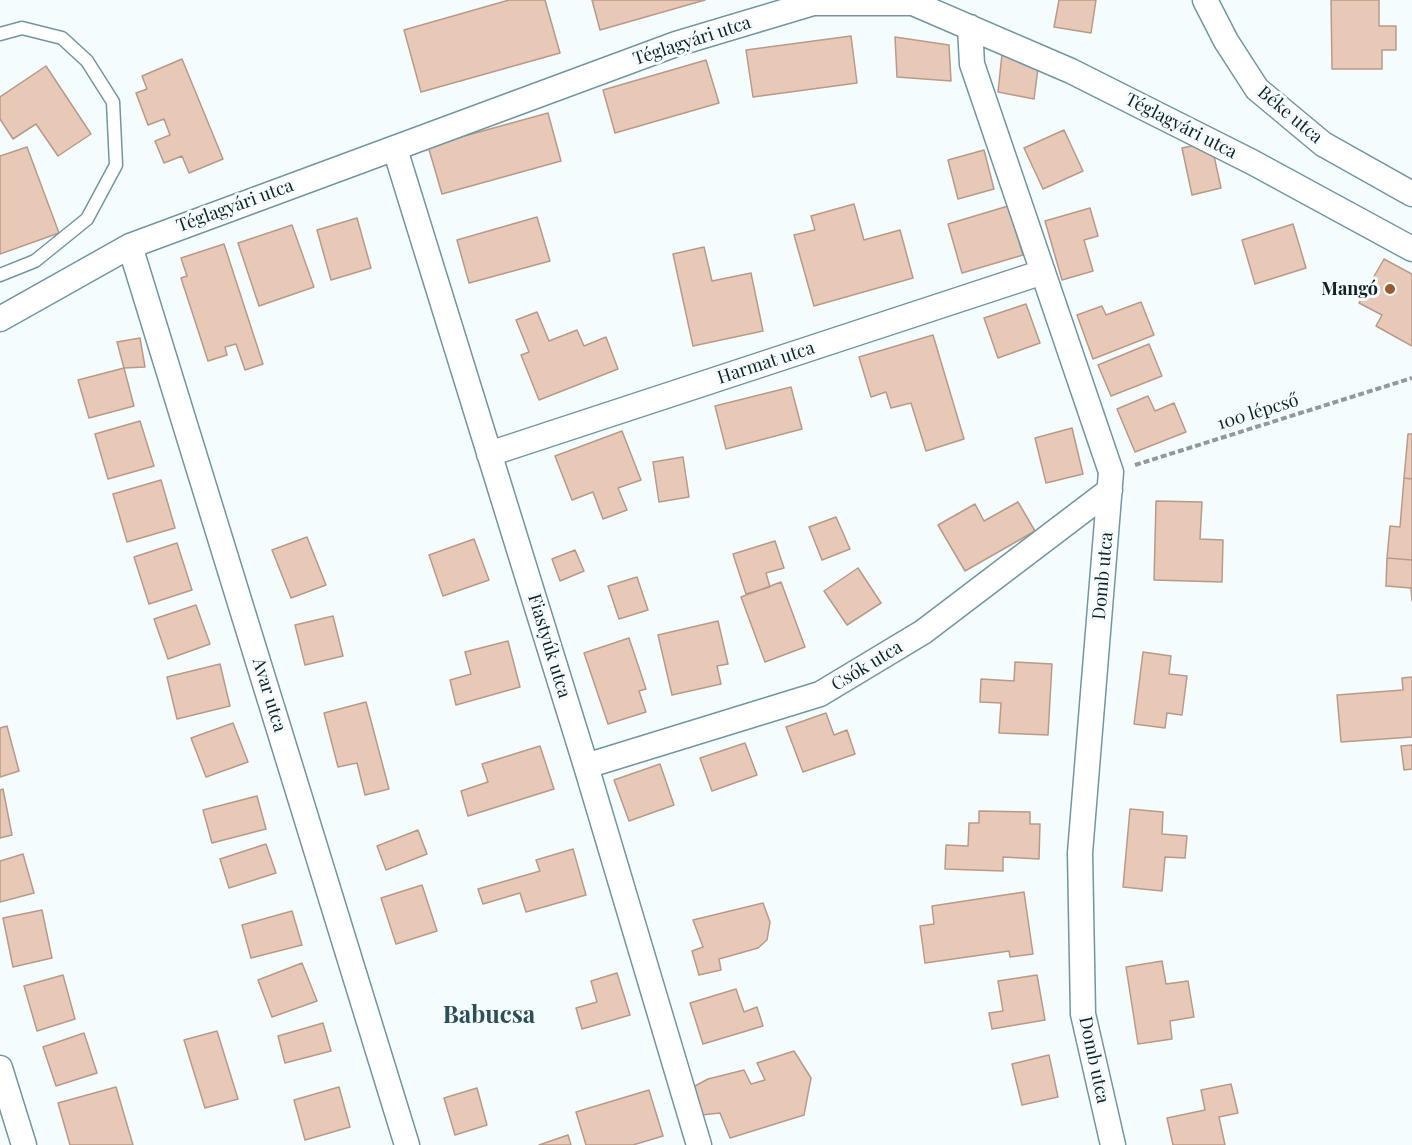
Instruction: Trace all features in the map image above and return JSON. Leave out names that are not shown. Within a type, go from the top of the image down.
[{"type":"street","name":"Béke utca","points":[[1205,0],[1226,42],[1257,89],[1323,144],[1412,194]]},
{"type":"street","name":"Téglagyári utca","points":[[0,319],[130,246],[676,44],[813,3],[911,2],[1071,71],[1252,162],[1412,249]]},
{"type":"street","name":"Domb utca","points":[[970,27],[972,64],[1043,272],[1110,481],[1080,853],[1083,1014],[1113,1145]]},
{"type":"street","name":"Fiastyúk utca","points":[[395,149],[586,766],[699,1145]]},
{"type":"street","name":"Avar utca","points":[[130,246],[407,1145]]},
{"type":"street","name":"Harmat utca","points":[[489,454],[1043,272]]},
{"type":"street","name":"Csók utca","points":[[586,766],[820,694],[923,633],[1110,481]]},
{"type":"street","points":[[0,1068],[24,1145]]},
{"type":"lane","points":[[0,34],[22,28],[62,38],[87,61],[113,102],[116,165],[87,219],[35,261],[0,275]]},
{"type":"path","name":"100 lépcső","points":[[1110,481],[1412,378]]},
{"type":"building","points":[[509,0],[545,0],[560,53],[421,92],[404,30]]},
{"type":"building","points":[[592,0],[705,0],[600,30]]},
{"type":"building","points":[[1059,0],[1096,0],[1091,33],[1054,27]]},
{"type":"building","points":[[1331,0],[1379,0],[1379,26],[1396,26],[1396,50],[1382,50],[1382,69],[1332,69]]},
{"type":"building","points":[[851,36],[857,83],[753,97],[746,50]]},
{"type":"building","points":[[895,37],[949,45],[951,81],[897,77]]},
{"type":"building","points":[[1002,54],[1039,61],[1034,99],[998,92]]},
{"type":"building","points":[[182,59],[223,159],[189,173],[182,156],[164,163],[155,141],[170,135],[164,119],[148,125],[136,93],[147,89],[142,76]]},
{"type":"building","points":[[706,60],[719,103],[615,133],[603,90]]},
{"type":"building","points":[[46,66],[91,134],[58,156],[36,124],[13,139],[0,119],[0,97]]},
{"type":"building","points":[[548,113],[561,161],[442,194],[428,146]]},
{"type":"building","points":[[1064,130],[1083,171],[1043,189],[1024,148]]},
{"type":"building","points":[[1211,142],[1221,188],[1192,195],[1182,148]]},
{"type":"building","points":[[27,147],[59,233],[0,254],[0,156]]},
{"type":"building","points":[[984,150],[994,189],[958,199],[948,160]]},
{"type":"building","points":[[854,204],[864,240],[900,230],[913,278],[814,306],[794,235],[815,230],[811,216]]},
{"type":"building","points":[[1008,206],[1023,255],[962,273],[948,224]]},
{"type":"building","points":[[1090,208],[1098,236],[1084,240],[1093,271],[1062,280],[1045,221]]},
{"type":"building","points":[[537,217],[550,261],[469,283],[457,240]]},
{"type":"building","points":[[357,218],[371,268],[331,280],[317,230]]},
{"type":"building","points":[[1293,224],[1306,268],[1255,284],[1242,240]]},
{"type":"building","points":[[292,225],[314,287],[259,306],[238,243]]},
{"type":"building","points":[[224,244],[263,364],[245,370],[236,344],[225,347],[227,355],[208,361],[181,278],[187,276],[181,258]]},
{"type":"building","points":[[704,247],[712,281],[751,273],[763,331],[693,346],[673,254]]},
{"type":"building","name":"Mangó","points":[[1384,259],[1412,274],[1412,346],[1376,326],[1382,315],[1359,303]]},
{"type":"building","points":[[1141,302],[1154,335],[1093,359],[1077,315],[1102,306],[1106,315]]},
{"type":"building","points":[[1026,304],[1040,343],[998,358],[984,318]]},
{"type":"building","points":[[537,312],[549,341],[577,330],[584,346],[606,337],[618,369],[539,400],[521,355],[529,352],[516,320]]},
{"type":"building","points":[[933,335],[964,439],[926,451],[911,403],[891,408],[886,392],[871,397],[859,357]]},
{"type":"building","points":[[140,338],[145,367],[124,368],[117,342]]},
{"type":"building","points":[[1149,344],[1162,376],[1111,396],[1098,365]]},
{"type":"building","points":[[124,368],[134,406],[89,418],[78,380]]},
{"type":"building","points":[[791,387],[802,429],[726,449],[715,406]]},
{"type":"building","points":[[1148,396],[1155,411],[1174,403],[1186,432],[1135,452],[1117,409]]},
{"type":"building","points":[[140,421],[154,466],[108,479],[95,434]]},
{"type":"building","points":[[1072,428],[1083,474],[1046,483],[1035,438]]},
{"type":"building","points":[[622,431],[641,480],[618,488],[627,510],[603,519],[593,492],[572,500],[555,456]]},
{"type":"building","points":[[1408,434],[1412,434],[1412,479],[1404,478]]},
{"type":"building","points":[[683,457],[689,497],[659,502],[653,462]]},
{"type":"building","points":[[1404,478],[1412,479],[1412,560],[1387,558],[1390,526],[1400,527]]},
{"type":"building","points":[[161,480],[175,528],[127,542],[113,494]]},
{"type":"building","points":[[1156,501],[1202,502],[1200,539],[1223,540],[1222,582],[1154,580]]},
{"type":"building","points":[[1018,502],[1035,531],[965,571],[938,525],[975,504],[984,521]]},
{"type":"building","points":[[836,517],[850,549],[822,560],[809,527]]},
{"type":"building","points":[[307,537],[326,585],[291,598],[272,550]]},
{"type":"building","points":[[474,539],[489,580],[443,596],[429,555]]},
{"type":"building","points":[[775,541],[784,568],[766,573],[770,587],[746,594],[733,554]]},
{"type":"building","points":[[177,543],[192,590],[149,604],[134,557]]},
{"type":"building","points":[[575,550],[584,571],[560,581],[552,559]]},
{"type":"building","points":[[1387,558],[1412,560],[1412,601],[1411,588],[1386,586]]},
{"type":"building","points":[[858,568],[881,603],[847,625],[824,591]]},
{"type":"building","points":[[637,577],[648,610],[619,619],[608,586]]},
{"type":"building","points":[[781,582],[805,647],[765,662],[741,597]]},
{"type":"building","points":[[196,605],[210,644],[168,659],[154,619]]},
{"type":"building","points":[[333,616],[343,656],[305,665],[295,625]]},
{"type":"building","points":[[718,621],[728,664],[717,666],[721,684],[672,695],[658,635]]},
{"type":"building","points":[[629,638],[646,689],[639,691],[646,712],[608,724],[584,653]]},
{"type":"building","points":[[508,641],[520,687],[456,705],[450,680],[471,674],[465,652]]},
{"type":"building","points":[[1143,652],[1171,656],[1169,674],[1187,676],[1182,715],[1167,713],[1165,728],[1134,724]]},
{"type":"building","points":[[1015,662],[1052,664],[1048,735],[999,733],[1001,703],[980,702],[981,679],[1014,681]]},
{"type":"building","points":[[220,664],[230,706],[177,719],[167,677]]},
{"type":"building","points":[[1412,677],[1412,737],[1341,742],[1337,695],[1403,690],[1402,678]]},
{"type":"building","points":[[366,702],[389,789],[365,795],[357,763],[338,767],[324,713]]},
{"type":"building","points":[[826,713],[834,735],[847,730],[855,754],[803,772],[786,727]]},
{"type":"building","points":[[233,723],[248,762],[206,777],[191,738]]},
{"type":"building","points":[[7,726],[19,771],[0,777],[0,728]]},
{"type":"building","points":[[745,743],[757,775],[712,791],[700,758]]},
{"type":"building","points":[[1412,745],[1412,769],[1404,770],[1401,746]]},
{"type":"building","points":[[540,746],[554,789],[468,816],[461,791],[488,782],[482,764]]},
{"type":"building","points":[[660,764],[674,805],[629,821],[614,780]]},
{"type":"building","points":[[3,789],[12,835],[0,838],[0,790]]},
{"type":"building","points":[[257,796],[266,829],[212,843],[203,810]]},
{"type":"building","points":[[1130,809],[1163,812],[1162,834],[1187,836],[1185,858],[1165,857],[1162,891],[1123,887]]},
{"type":"building","points":[[979,811],[1030,812],[1030,824],[1040,824],[1039,859],[1003,857],[1003,871],[945,869],[946,845],[968,846],[969,823],[979,823]]},
{"type":"building","points":[[418,830],[427,854],[386,870],[377,846]]},
{"type":"building","points":[[266,844],[276,873],[229,888],[220,859]]},
{"type":"building","points":[[573,849],[586,895],[526,912],[520,893],[483,904],[478,889],[540,871],[536,860]]},
{"type":"building","points":[[23,854],[34,893],[0,902],[0,861]]},
{"type":"building","points":[[422,885],[437,931],[396,944],[381,898]]},
{"type":"building","points":[[1024,892],[1033,954],[1010,957],[1009,951],[925,963],[920,926],[934,924],[932,906]]},
{"type":"building","points":[[763,903],[770,922],[767,940],[758,948],[719,959],[721,970],[699,975],[692,951],[703,947],[693,920]]},
{"type":"building","points":[[42,910],[52,958],[13,967],[3,918]]},
{"type":"building","points":[[292,911],[302,945],[251,958],[242,925]]},
{"type":"building","points":[[1162,961],[1166,984],[1188,981],[1194,1017],[1170,1021],[1172,1039],[1138,1044],[1126,967]]},
{"type":"building","points":[[302,963],[317,1001],[272,1017],[258,980]]},
{"type":"building","points":[[617,973],[630,1015],[582,1029],[576,1008],[597,1002],[591,981]]},
{"type":"building","points":[[63,975],[75,1019],[37,1031],[24,986]]},
{"type":"building","points":[[1037,975],[1045,1020],[992,1029],[989,1013],[1003,1011],[998,981]]},
{"type":"building","points":[[736,989],[744,1012],[757,1007],[763,1026],[703,1044],[690,1003]]},
{"type":"building","points":[[323,1023],[331,1051],[285,1063],[278,1036]]},
{"type":"building","points":[[217,1031],[238,1099],[205,1108],[184,1040]]},
{"type":"building","points":[[84,1033],[97,1073],[56,1086],[43,1047]]},
{"type":"building","points":[[794,1051],[811,1078],[804,1115],[730,1138],[720,1113],[701,1115],[693,1087],[708,1079],[744,1070],[751,1084],[765,1080],[757,1063]]},
{"type":"building","points":[[1049,1055],[1058,1097],[1022,1105],[1012,1064]]},
{"type":"building","points":[[1231,1084],[1238,1113],[1219,1117],[1225,1145],[1173,1145],[1167,1118],[1205,1110],[1201,1090]]},
{"type":"building","points":[[116,1087],[133,1145],[70,1145],[58,1103]]},
{"type":"building","points":[[339,1087],[350,1127],[305,1140],[294,1100]]},
{"type":"building","points":[[477,1088],[487,1125],[455,1135],[444,1098]]},
{"type":"building","points":[[649,1090],[663,1136],[633,1145],[586,1145],[576,1112]]},
{"type":"building","points":[[568,1135],[571,1145],[539,1145]]},
{"type":"place","name":"Mangó","points":[[1390,289]]},
{"type":"district","name":"Babucsa","points":[[489,1016]]}]
